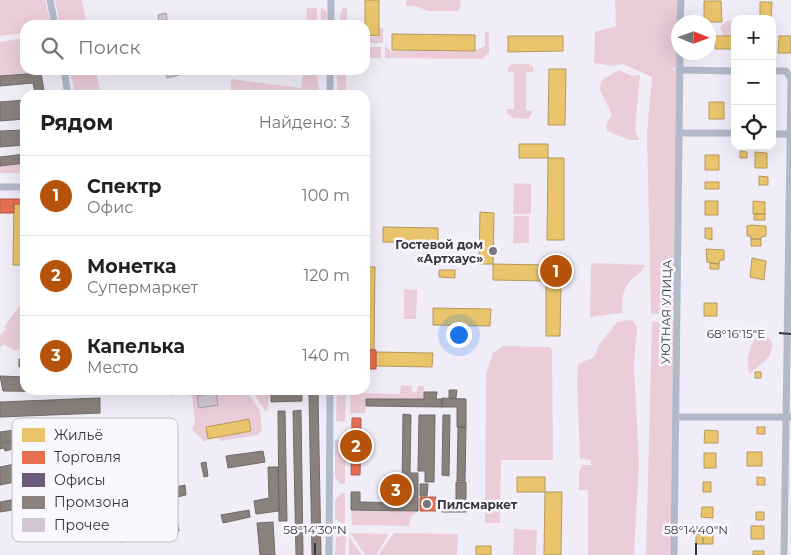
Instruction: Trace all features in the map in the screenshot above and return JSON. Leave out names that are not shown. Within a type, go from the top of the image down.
[{"type":"street","points":[[50,0],[54,20]]},
{"type":"street","points":[[331,0],[331,20]]},
{"type":"street","points":[[680,15],[681,0]]},
{"type":"street","name":"УЮТНАЯ УЛИЦА","points":[[674,555],[680,60]]},
{"type":"street","points":[[680,70],[731,71]]},
{"type":"street","points":[[776,71],[786,71],[791,80],[789,134],[788,417],[784,555]]},
{"type":"street","points":[[65,75],[67,90]]},
{"type":"street","points":[[330,75],[330,90]]},
{"type":"street","points":[[679,133],[731,133]]},
{"type":"street","points":[[776,134],[789,134]]},
{"type":"street","points":[[0,187],[20,187]]},
{"type":"street","points":[[329,555],[330,395]]},
{"type":"street","points":[[676,417],[788,417]]},
{"type":"shaded area","points":[[0,0],[45,0],[50,20],[20,20],[20,34],[0,36]]},
{"type":"shaded area","points":[[55,0],[82,0],[86,20],[59,20]]},
{"type":"shaded area","points":[[406,0],[460,0],[461,6],[458,11],[428,11],[415,6],[406,6]]},
{"type":"shaded area","points":[[615,0],[683,0],[680,15],[671,15],[671,60],[682,60],[683,64],[674,68],[671,67],[677,74],[673,313],[651,314],[647,133],[652,77],[623,64],[612,66],[594,63],[595,32],[616,26]]},
{"type":"shaded area","points":[[321,7],[327,12],[327,20],[321,20]]},
{"type":"shaded area","points":[[307,8],[317,8],[317,20],[306,20]]},
{"type":"shaded area","points":[[342,8],[347,8],[347,20],[339,20]]},
{"type":"shaded area","points":[[727,21],[731,21],[731,42],[725,41],[720,27]]},
{"type":"shaded area","points":[[380,28],[383,28],[383,43],[370,43],[370,37],[379,37]]},
{"type":"shaded area","points":[[485,32],[489,32],[489,53],[482,59],[385,58],[385,46],[391,51],[475,51],[485,46]]},
{"type":"shaded area","points":[[20,39],[20,75],[0,76],[0,42]]},
{"type":"shaded area","points":[[370,47],[381,47],[381,58],[370,58]]},
{"type":"shaded area","points":[[512,64],[529,64],[533,67],[533,72],[526,72],[526,110],[533,111],[528,119],[513,118],[507,113],[507,109],[514,109],[514,72],[508,72],[508,67]]},
{"type":"shaded area","points":[[619,70],[632,76],[640,75],[635,129],[639,140],[630,140],[607,131],[606,125],[612,115],[599,88],[602,80]]},
{"type":"shaded area","points":[[71,75],[97,75],[100,90],[74,90]]},
{"type":"shaded area","points":[[302,75],[317,75],[319,90],[231,90],[231,79],[301,88]]},
{"type":"shaded area","points":[[337,75],[346,75],[346,90],[337,90]]},
{"type":"shaded area","points":[[20,164],[20,173],[0,173],[0,166]]},
{"type":"shaded area","points":[[514,183],[531,184],[531,214],[513,214]]},
{"type":"shaded area","points":[[514,216],[529,216],[529,243],[513,243]]},
{"type":"shaded area","points":[[594,263],[645,265],[625,289],[622,313],[590,317],[591,266]]},
{"type":"shaded area","points":[[404,289],[417,290],[416,319],[404,319]]},
{"type":"shaded area","points":[[20,306],[20,349],[14,350],[3,344],[0,348],[0,336],[6,329],[4,327]]},
{"type":"shaded area","points":[[634,321],[637,328],[634,365],[639,463],[634,555],[588,555],[588,490],[579,490],[579,473],[582,465],[591,465],[591,460],[580,459],[578,364],[594,357],[599,345],[617,322]]},
{"type":"shaded area","points":[[652,322],[673,322],[671,555],[646,555]]},
{"type":"shaded area","points":[[765,334],[772,342],[772,349],[766,361],[750,374],[748,359],[750,348],[758,335]]},
{"type":"shaded area","points":[[503,346],[550,347],[552,350],[553,460],[501,460],[500,523],[485,523],[486,374],[493,353]]},
{"type":"shaded area","points":[[401,385],[411,386],[413,393],[416,392],[418,386],[424,386],[424,399],[366,399],[365,413],[350,413],[351,395],[400,394]]},
{"type":"shaded area","points":[[187,395],[203,395],[197,396],[199,407],[218,405],[216,395],[249,395],[260,411],[262,429],[258,435],[220,441],[219,437],[251,431],[249,419],[206,427],[208,439],[205,442],[192,430],[195,421],[192,396]]},
{"type":"shaded area","points":[[255,395],[270,395],[267,411],[265,411]]},
{"type":"shaded area","points":[[337,395],[346,395],[345,422],[336,421]]},
{"type":"shaded area","points":[[345,438],[345,484],[340,484],[335,477],[335,440]]},
{"type":"shaded area","points":[[341,493],[345,493],[345,525],[335,519],[335,500]]},
{"type":"shaded area","points":[[351,510],[418,511],[411,517],[409,526],[352,525]]},
{"type":"shaded area","points":[[514,529],[537,530],[536,555],[513,555]]},
{"type":"shaded area","points":[[350,533],[389,534],[376,555],[365,555]]},
{"type":"shaded area","points":[[394,533],[458,534],[457,555],[378,555]]},
{"type":"shaded area","points":[[346,534],[345,555],[335,555],[336,537]]},
{"type":"shaded area","points":[[349,537],[362,555],[349,555]]},
{"type":"building: Жильё","points":[[365,0],[379,0],[379,36],[370,35],[370,20],[365,20]]},
{"type":"building: Жильё","points":[[704,1],[721,1],[722,22],[716,22],[716,15],[704,15]]},
{"type":"building: Жильё","points":[[760,2],[772,2],[771,15],[760,15]]},
{"type":"building: Жильё","points":[[392,34],[475,35],[475,51],[392,50]]},
{"type":"building: Жильё","points":[[508,36],[563,36],[563,51],[508,52]]},
{"type":"building: Жильё","points":[[716,36],[731,36],[731,49],[716,49]]},
{"type":"building: Жильё","points":[[779,36],[791,36],[791,53],[778,53]]},
{"type":"building: Жильё","points":[[549,69],[566,69],[565,125],[548,125]]},
{"type":"building: Жильё","points":[[709,102],[724,102],[724,119],[709,119]]},
{"type":"building: Жильё","points":[[519,144],[548,144],[548,158],[519,158]]},
{"type":"building: Жильё","points":[[740,151],[747,152],[747,158],[740,158]]},
{"type":"building: Жильё","points":[[755,152],[767,153],[767,168],[755,168]]},
{"type":"building: Жильё","points":[[705,155],[719,155],[719,170],[705,170]]},
{"type":"building: Жильё","points":[[548,158],[564,158],[564,240],[547,240]]},
{"type":"building: Жильё","points":[[759,176],[768,177],[768,185],[759,185]]},
{"type":"building: Жильё","points":[[705,182],[719,182],[719,189],[705,189]]},
{"type":"building: Жильё","points":[[705,201],[718,201],[718,215],[705,215]]},
{"type":"building: Жильё","points":[[753,201],[765,202],[765,214],[753,214]]},
{"type":"building: Жильё","points":[[14,204],[20,204],[20,265],[13,265]]},
{"type":"building: Жильё","points":[[480,212],[494,213],[493,264],[479,264]]},
{"type":"building: Жильё","points":[[754,214],[765,214],[765,220],[754,220]]},
{"type":"building: Жильё","points":[[747,226],[766,226],[766,236],[761,237],[761,239],[751,239],[751,236],[747,236]]},
{"type":"building: Жильё","points":[[383,227],[438,228],[438,243],[383,242]]},
{"type":"building: Жильё","points":[[705,228],[712,228],[712,240],[705,238]]},
{"type":"building: Жильё","points":[[751,239],[761,239],[761,246],[751,246]]},
{"type":"building: Жильё","points":[[706,249],[724,250],[724,260],[720,260],[719,264],[707,262]]},
{"type":"building: Жильё","points":[[752,258],[766,261],[764,280],[750,277]]},
{"type":"building: Жильё","points":[[710,263],[719,264],[719,269],[710,269]]},
{"type":"building: Жильё","points":[[493,264],[546,265],[546,281],[493,280]]},
{"type":"building: Жильё","points":[[370,267],[375,267],[374,350],[370,350]]},
{"type":"building: Жильё","points":[[439,270],[455,270],[455,278],[439,277]]},
{"type":"building: Жильё","points":[[546,281],[561,281],[560,336],[546,336]]},
{"type":"building: Жильё","points":[[704,303],[717,303],[717,316],[704,316]]},
{"type":"building: Жильё","points":[[433,308],[491,309],[490,326],[433,325]]},
{"type":"building: Жильё","points":[[376,352],[433,353],[432,367],[376,366]]},
{"type":"building: Жильё","points":[[755,372],[761,372],[761,378],[755,378]]},
{"type":"building: Жильё","points":[[249,419],[251,431],[208,439],[206,427]]},
{"type":"building: Жильё","points":[[757,427],[765,427],[765,434],[757,434]]},
{"type":"building: Жильё","points":[[705,430],[718,431],[718,443],[704,443]]},
{"type":"building: Жильё","points":[[747,452],[762,452],[762,466],[747,466]]},
{"type":"building: Жильё","points":[[704,453],[716,453],[716,468],[704,468]]},
{"type":"building: Жильё","points":[[517,477],[545,477],[545,492],[517,492]]},
{"type":"building: Жильё","points":[[757,477],[765,478],[765,485],[757,485]]},
{"type":"building: Жильё","points":[[703,482],[711,482],[711,492],[703,492]]},
{"type":"building: Жильё","points":[[545,492],[562,492],[561,555],[544,555]]},
{"type":"building: Жильё","points":[[702,507],[713,507],[713,518],[701,517]]},
{"type":"building: Жильё","points":[[756,512],[764,512],[764,520],[756,520]]},
{"type":"building: Жильё","points":[[751,526],[764,526],[764,539],[751,539]]},
{"type":"building: Жильё","points":[[703,532],[713,533],[713,544],[703,544]]},
{"type":"building: Жильё","points":[[696,534],[703,534],[703,544],[696,544]]},
{"type":"building: Жильё","points":[[476,546],[491,546],[491,555],[476,555]]},
{"type":"building: Жильё","points":[[753,551],[764,551],[764,555],[753,555]]},
{"type":"building: Торговля","points":[[0,199],[20,199],[20,204],[14,204],[14,213],[0,213]]},
{"type":"building: Торговля","points":[[370,349],[376,350],[376,369],[370,369]]},
{"type":"building: Торговля","points":[[352,418],[361,418],[360,475],[351,475]]},
{"type":"building: Торговля","points":[[390,488],[402,488],[402,494],[389,493]]},
{"type":"building: Торговля","points":[[420,497],[436,497],[436,511],[420,511]]},
{"type":"building: Офисы","points":[[546,265],[562,265],[561,281],[546,281]]},
{"type":"building: Промзона","points":[[41,75],[44,90],[34,90],[33,83],[0,86],[0,76]]},
{"type":"building: Промзона","points":[[20,100],[20,119],[0,121],[0,102]]},
{"type":"building: Промзона","points":[[20,130],[20,145],[0,147],[0,131]]},
{"type":"building: Промзона","points":[[20,155],[20,164],[0,166],[0,157]]},
{"type":"building: Промзона","points":[[0,376],[20,377],[20,391],[3,391]]},
{"type":"building: Промзона","points":[[449,390],[457,390],[456,398],[449,398]]},
{"type":"building: Промзона","points":[[424,392],[437,392],[436,399],[442,399],[442,407],[366,406],[366,399],[424,399]]},
{"type":"building: Промзона","points":[[271,395],[302,395],[302,401],[271,402]]},
{"type":"building: Промзона","points":[[309,395],[318,395],[321,555],[312,555]]},
{"type":"building: Промзона","points":[[100,398],[100,413],[0,417],[0,402]]},
{"type":"building: Промзона","points":[[442,398],[466,399],[466,427],[457,427],[457,407],[442,407]]},
{"type":"building: Промзона","points":[[301,410],[303,555],[296,555],[293,411]]},
{"type":"building: Промзона","points":[[278,411],[285,411],[287,521],[279,521]]},
{"type":"building: Промзона","points":[[403,414],[411,415],[410,473],[418,473],[418,511],[351,510],[351,492],[360,492],[360,502],[410,503],[410,491],[402,490]]},
{"type":"building: Промзона","points":[[419,415],[435,415],[434,482],[425,482],[425,471],[418,471]]},
{"type":"building: Промзона","points":[[443,415],[450,415],[449,476],[442,475]]},
{"type":"building: Промзона","points":[[458,427],[466,427],[465,481],[457,481]]},
{"type":"building: Промзона","points":[[12,430],[12,441],[0,443],[0,432]]},
{"type":"building: Промзона","points":[[12,441],[12,449],[5,451],[4,448],[0,449],[0,444]]},
{"type":"building: Промзона","points":[[263,451],[265,462],[228,468],[226,456]]},
{"type":"building: Промзона","points":[[206,462],[208,476],[204,477],[201,463]]},
{"type":"building: Промзона","points":[[12,465],[12,482],[0,485],[0,467]]},
{"type":"building: Промзона","points":[[268,467],[278,467],[279,511],[256,514],[254,501],[269,498]]},
{"type":"building: Промзона","points":[[456,482],[466,482],[466,512],[442,512],[442,503],[456,503]]},
{"type":"building: Промзона","points":[[420,484],[428,484],[427,496],[420,496]]},
{"type":"building: Промзона","points":[[185,485],[186,495],[178,497],[178,486]]},
{"type":"building: Промзона","points":[[12,500],[12,510],[0,512],[0,502]]},
{"type":"building: Промзона","points":[[249,510],[250,517],[223,523],[221,515]]},
{"type":"building: Промзона","points":[[273,522],[275,555],[260,555],[257,523]]},
{"type":"building: Прочее","points":[[166,13],[167,20],[158,20],[158,15]]},
{"type":"building: Прочее","points":[[166,75],[179,75],[167,78]]},
{"type":"building: Прочее","points":[[216,395],[218,405],[199,408],[197,396]]},
{"type":"place","name":"Гостевой дом «Артхаус»","points":[[493,251]]},
{"type":"place","name":"Спектр","points":[[556,271]]},
{"type":"place","name":"Монетка","points":[[356,446]]},
{"type":"place","name":"Капелька","points":[[396,490]]},
{"type":"place","name":"Пилсмаркет","points":[[427,504]]}]
